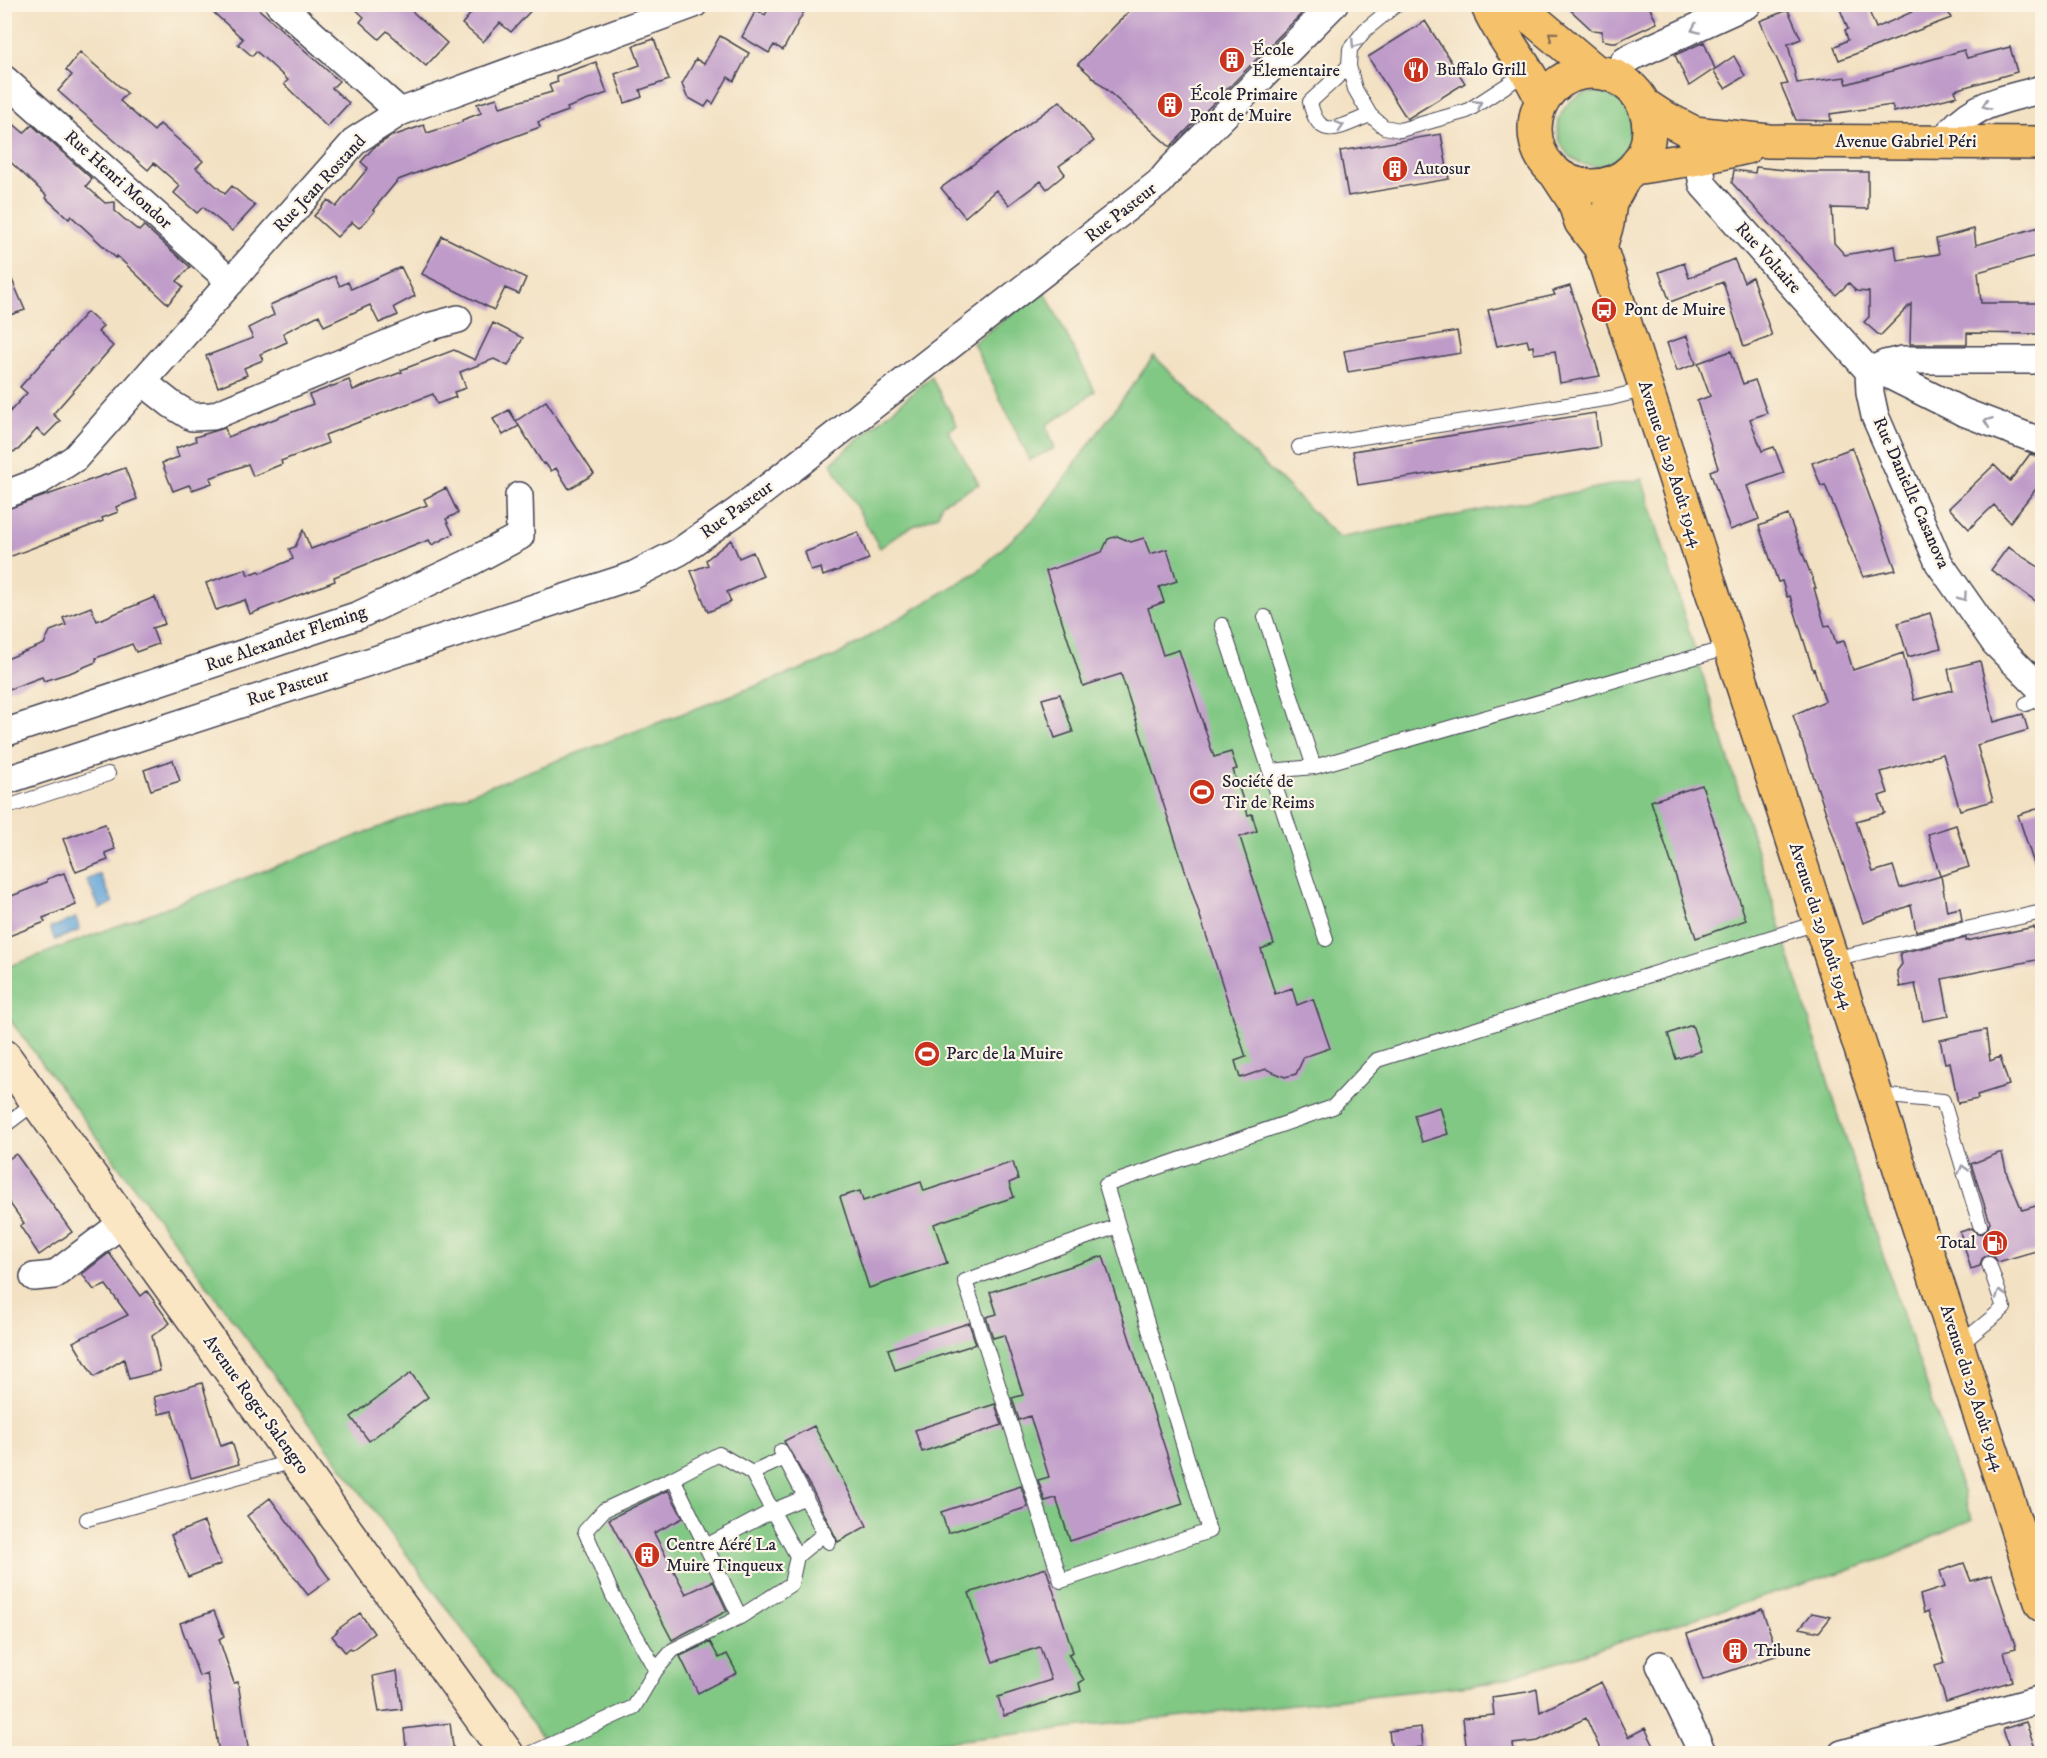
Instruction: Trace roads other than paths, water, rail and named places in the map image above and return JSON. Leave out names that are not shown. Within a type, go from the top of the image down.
[{"type":"main road","points":[[1487,4],[1493,21],[1537,87],[1542,101]]},
{"type":"main road","points":[[1503,4],[1533,19],[1608,75],[1633,89],[1643,104],[1649,126],[1646,149],[1610,203],[1600,247]]},
{"type":"main road","points":[[1600,247],[1581,222],[1574,201],[1541,154],[1535,131],[1536,116],[1542,101],[1559,82],[1570,76],[1608,75]]},
{"type":"main road","points":[[1555,172],[1568,181],[1597,186],[1612,183],[1629,172],[1697,146],[1663,117],[1643,104]]},
{"type":"main road","name":"Avenue Gabriel Péri","points":[[1697,146],[1769,141],[2043,143]]},
{"type":"main road","name":"Avenue du 29 Août 1944","points":[[1600,247],[2043,1605]]},
{"type":"street","points":[[279,4],[400,112]]},
{"type":"street","name":"Rue Jean Rostand","points":[[4,495],[38,482],[75,458],[356,140],[400,112],[640,12],[694,4]]},
{"type":"street","name":"Rue Pasteur","points":[[4,781],[62,776],[632,576],[679,552],[739,510],[1160,182],[1334,4]]},
{"type":"street","points":[[1608,75],[1621,66],[1625,60],[1748,4]]},
{"type":"street","name":"Rue Henri Mondor","points":[[4,79],[231,282]]},
{"type":"street","points":[[1941,143],[1951,129],[1967,114],[1978,108],[2043,89]]},
{"type":"street","name":"Rue Voltaire","points":[[1697,146],[1703,185],[1869,370]]},
{"type":"street","points":[[143,382],[192,417],[213,416],[428,327],[458,319]]},
{"type":"street","points":[[1869,370],[1903,360],[2043,360]]},
{"type":"street","points":[[1869,370],[1885,373],[1963,412],[2043,442]]},
{"type":"street","name":"Rue Danielle Casanova","points":[[1869,370],[1870,393],[1875,416],[1939,563],[2034,697]]},
{"type":"street","name":"Rue Alexander Fleming","points":[[4,733],[359,615],[520,536],[519,496]]},
{"type":"street","name":"Avenue Roger Salengro","points":[[4,1056],[507,1754]]},
{"type":"street","points":[[34,1277],[54,1275],[124,1222]]},
{"type":"street","points":[[1660,1665],[1703,1754]]},
{"type":"street","points":[[1842,1754],[2043,1699]]},
{"type":"lane","points":[[1397,4],[1365,30],[1350,48],[1348,66],[1355,89],[1370,115],[1384,126],[1400,130],[1467,111],[1527,72]]},
{"type":"lane","points":[[1348,66],[1310,102],[1314,118],[1322,127],[1332,129],[1370,115]]},
{"type":"lane","points":[[1299,447],[1600,400],[1646,389]]},
{"type":"lane","points":[[1265,617],[1314,767]]},
{"type":"lane","points":[[1222,625],[1326,939]]},
{"type":"lane","points":[[1270,771],[1314,767],[1730,647]]},
{"type":"lane","name":"Rue Danielle Casanova","points":[[2034,697],[2043,696]]},
{"type":"lane","name":"Rue Pasteur","points":[[4,808],[62,776],[108,774]]},
{"type":"lane","points":[[1832,959],[2043,912]]},
{"type":"lane","points":[[1118,1226],[964,1281],[1060,1581],[1209,1531],[1106,1185],[1333,1107],[1377,1060],[1820,922]]},
{"type":"lane","points":[[1876,1095],[1943,1101],[1980,1225]]},
{"type":"lane","points":[[4,1126],[37,1101]]},
{"type":"lane","points":[[1958,1346],[2004,1308],[1989,1264]]},
{"type":"lane","points":[[530,1754],[634,1707],[656,1670],[673,1650],[740,1617],[791,1584],[797,1556],[752,1473],[719,1454],[604,1510],[585,1531],[613,1596],[656,1670]]},
{"type":"lane","points":[[752,1473],[783,1455],[806,1497],[827,1538],[797,1556]]},
{"type":"lane","points":[[87,1519],[296,1461]]},
{"type":"lane","points":[[673,1478],[740,1617]]},
{"type":"lane","points":[[706,1546],[772,1511],[806,1497]]},
{"type":"water","points":[[100,874],[113,903],[100,909],[87,880]]},
{"type":"water","points":[[76,918],[80,930],[55,940],[50,928]]},
{"type":"place","name":"École Élementaire","points":[[1232,60]]},
{"type":"place","name":"Buffalo Grill","points":[[1416,70]]},
{"type":"place","name":"École Primaire Pont de Muire","points":[[1170,105]]},
{"type":"place","name":"Autosur","points":[[1395,169]]},
{"type":"place","name":"Pont de Muire","points":[[1604,310]]},
{"type":"place","name":"Société de Tir de Reims","points":[[1202,792]]},
{"type":"place","name":"Parc de la Muire","points":[[927,1054]]},
{"type":"place","name":"Total","points":[[1995,1243]]},
{"type":"place","name":"Centre Aéré La Muire Tinqueux","points":[[647,1555]]},
{"type":"place","name":"Tribune","points":[[1735,1651]]}]
